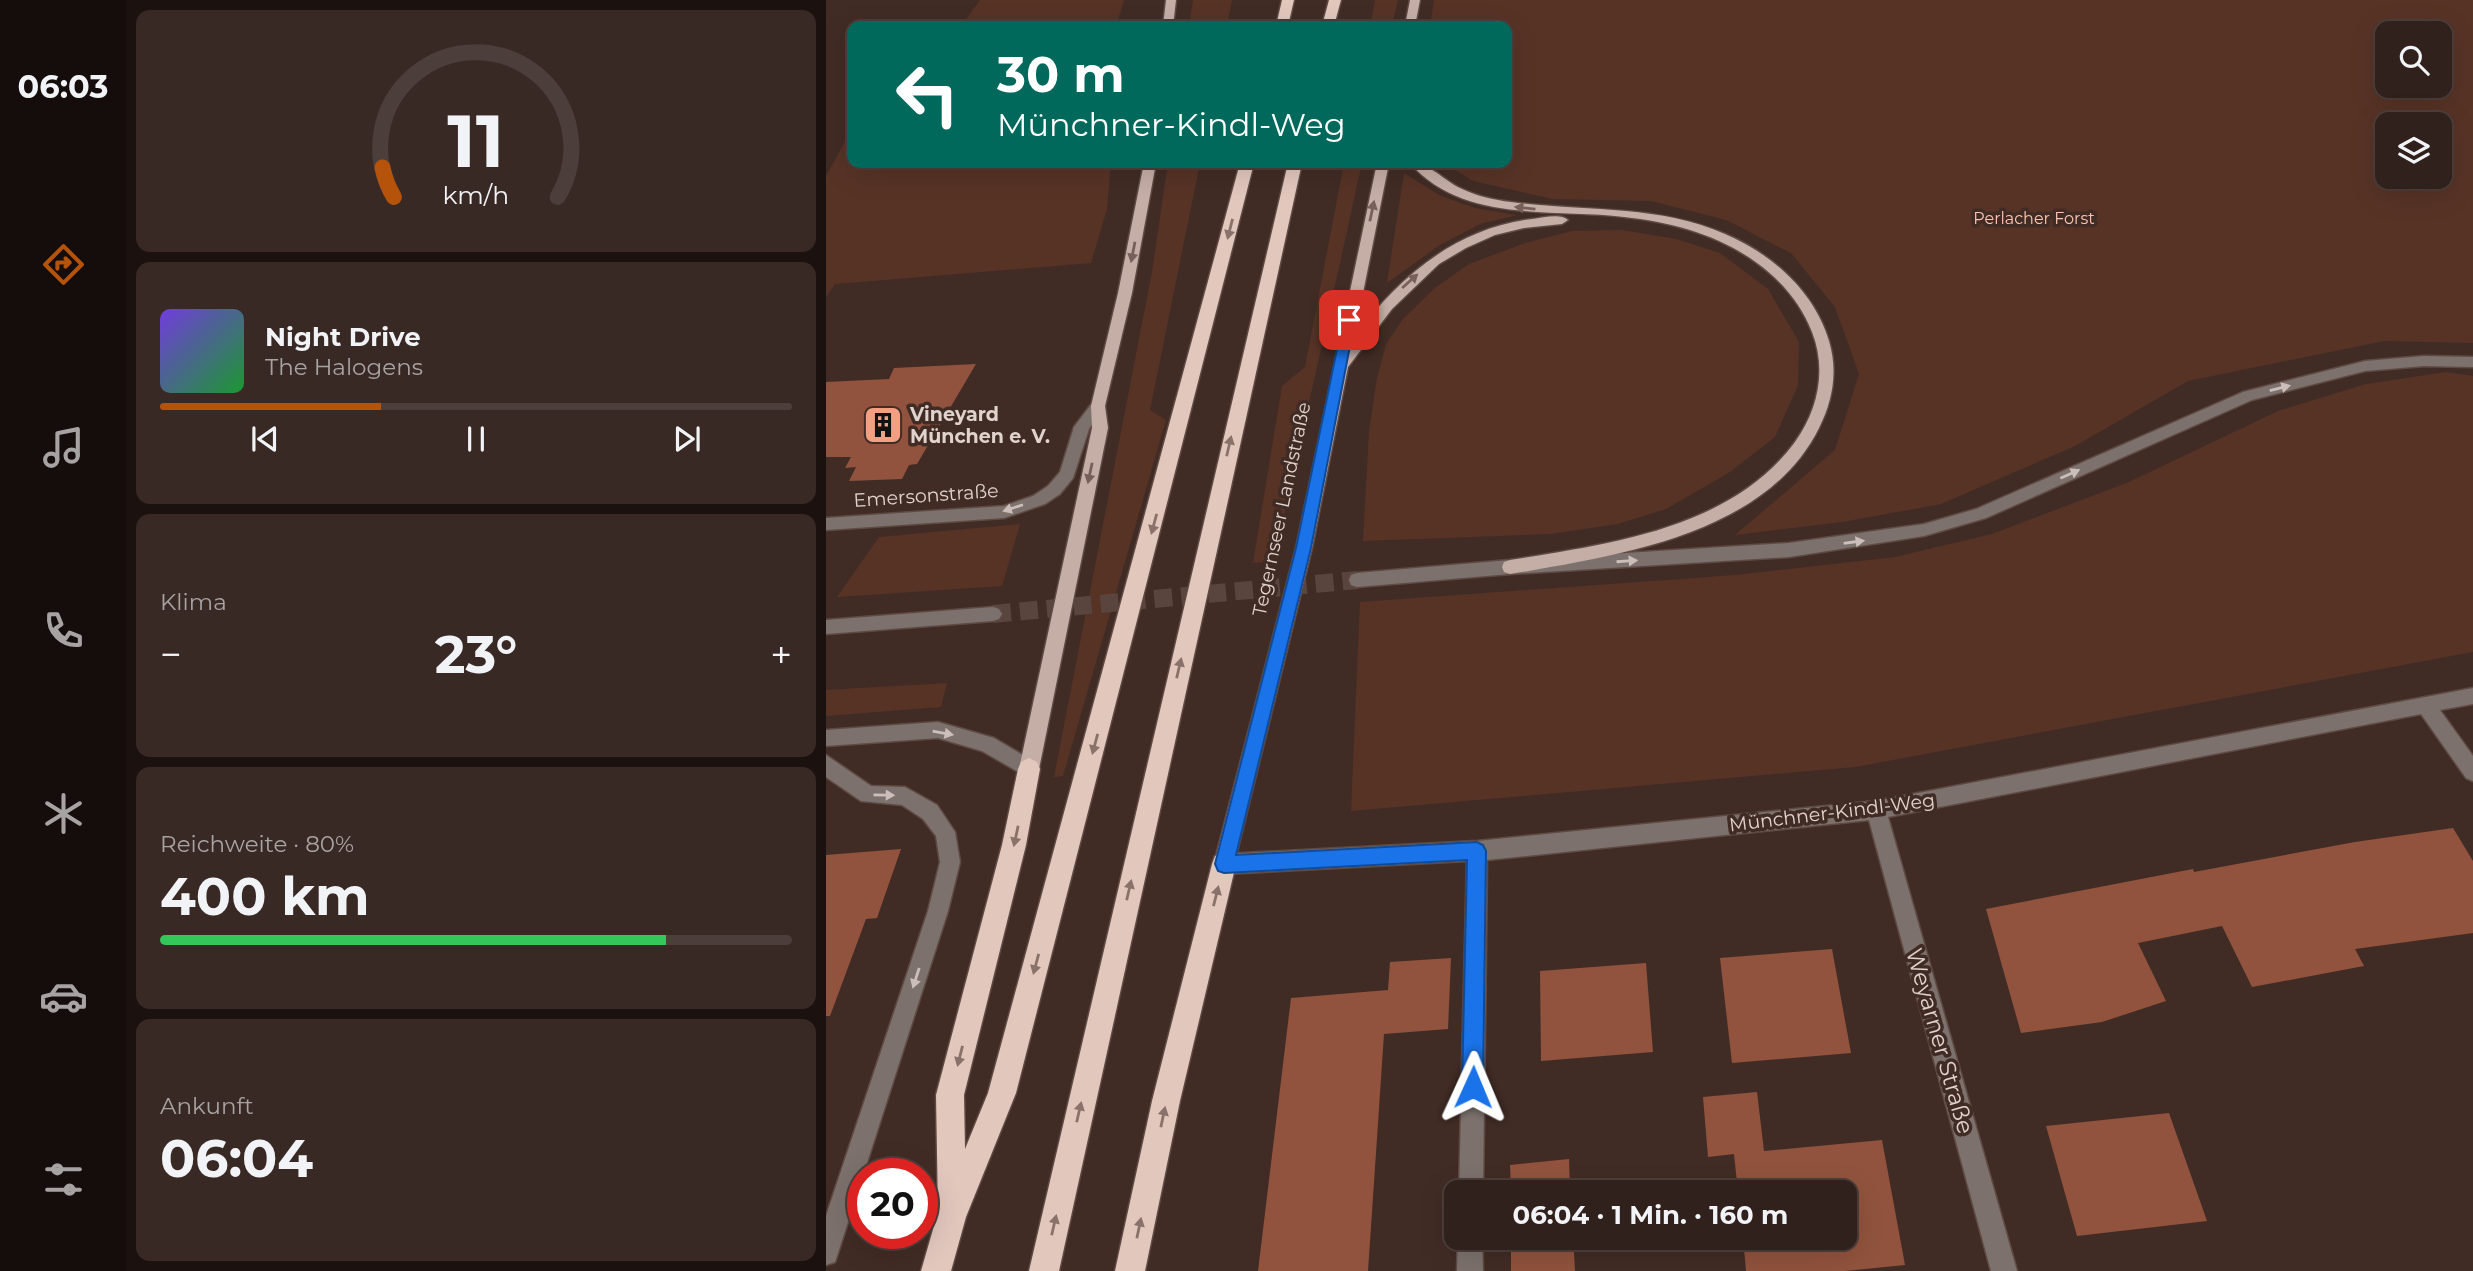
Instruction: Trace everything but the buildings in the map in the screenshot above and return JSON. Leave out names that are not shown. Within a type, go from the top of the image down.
[{"type":"highway","points":[[1283,21],[1288,0]]},
{"type":"highway","points":[[1329,21],[1335,0]]},
{"type":"highway","points":[[936,1271],[951,1217],[1002,1093],[1246,168]]},
{"type":"highway","points":[[1044,1271],[1294,168]]},
{"type":"highway","points":[[951,1217],[950,1095],[1014,845],[1029,769]]},
{"type":"highway","points":[[1130,1271],[1166,1101],[1224,864]]},
{"type":"main road","points":[[1169,21],[1171,0]]},
{"type":"main road","points":[[1411,21],[1415,0]]},
{"type":"main road","points":[[1029,769],[1100,428],[1098,406],[1125,293],[1149,168]]},
{"type":"main road","name":"Tegernseer Landstraße","points":[[1224,864],[1304,548],[1382,168]]},
{"type":"main road","points":[[1422,168],[1441,184],[1498,204],[1642,216],[1684,224],[1726,238],[1759,256],[1780,273],[1805,300],[1828,356],[1827,389],[1818,416],[1803,445],[1767,482],[1716,515],[1653,537],[1573,556],[1510,567]]},
{"type":"main road","points":[[1338,373],[1376,316],[1406,283],[1434,261],[1464,245],[1505,228],[1542,221],[1642,216]]},
{"type":"street","points":[[1357,580],[1510,567],[1789,551],[1924,530],[1980,514],[2248,396],[2365,366],[2424,361],[2473,362]]},
{"type":"street","name":"Emersonstraße","points":[[826,524],[1004,512],[1047,495],[1068,474],[1083,427],[1098,406]]},
{"type":"street","points":[[826,627],[993,614]]},
{"type":"street","points":[[826,619],[877,623]]},
{"type":"street","name":"Münchner-Kindl-Weg","points":[[1224,864],[1477,851],[1876,810],[2473,696]]},
{"type":"street","points":[[2426,706],[2473,772]]},
{"type":"street","points":[[826,738],[937,730],[987,744],[1029,769]]},
{"type":"street","points":[[826,764],[841,778],[868,795],[905,796],[930,811],[945,832],[950,862],[938,911],[826,1253]]},
{"type":"street","name":"Weyarner Straße","points":[[1876,810],[2004,1271]]},
{"type":"street","points":[[1471,1180],[1477,851]]},
{"type":"street","points":[[1470,1250],[1470,1271]]},
{"type":"green space","points":[[980,0],[1124,0],[1118,21],[965,21]]},
{"type":"green space","points":[[1193,0],[1232,0],[1228,21],[1190,21]]},
{"type":"green space","points":[[1375,0],[1398,0],[1393,21],[1371,21]]},
{"type":"green space","name":"Perlacher Forst","points":[[1434,0],[2473,0],[2473,343],[2384,341],[2188,381],[2075,446],[1941,504],[1842,522],[1735,535],[1835,450],[1859,374],[1835,307],[1791,253],[1726,220],[1651,201],[1552,199],[1473,181],[1452,168],[1512,168],[1512,21],[1431,21]]},
{"type":"green space","points":[[847,138],[847,168],[1111,168],[1107,209],[1091,263],[835,284],[826,297],[826,176]]},
{"type":"green space","points":[[1167,168],[1199,168],[1150,410],[1166,420],[1063,776],[1054,777],[1152,272]]},
{"type":"green space","points":[[1343,168],[1361,168],[1274,561],[1253,563],[1282,386],[1305,367]]},
{"type":"green space","points":[[1404,173],[1441,196],[1475,208],[1517,215],[1480,224],[1440,245],[1387,283]]},
{"type":"green space","points":[[1622,230],[1676,239],[1720,253],[1768,289],[1799,342],[1798,385],[1775,437],[1730,472],[1666,509],[1618,524],[1550,534],[1363,541],[1369,431],[1377,378],[1386,344],[1403,319],[1435,288],[1469,264],[1525,243],[1572,231]]},
{"type":"green space","points":[[2446,372],[2473,376],[2473,652],[1855,767],[1351,811],[1360,602],[1735,575],[1895,557],[1992,534],[2129,482],[2278,411],[2366,384]]},
{"type":"green space","points":[[1020,524],[1002,586],[837,597],[879,537]]},
{"type":"green space","points":[[947,683],[941,707],[826,716],[826,690]]},
{"type":"tunnel","points":[[993,614],[1357,580]]},
{"type":"place","name":"Vineyard München e. V.","points":[[883,425]]},
{"type":"route","points":[[1349,320],[1304,548],[1224,864],[1477,851],[1473,1087]]}]
